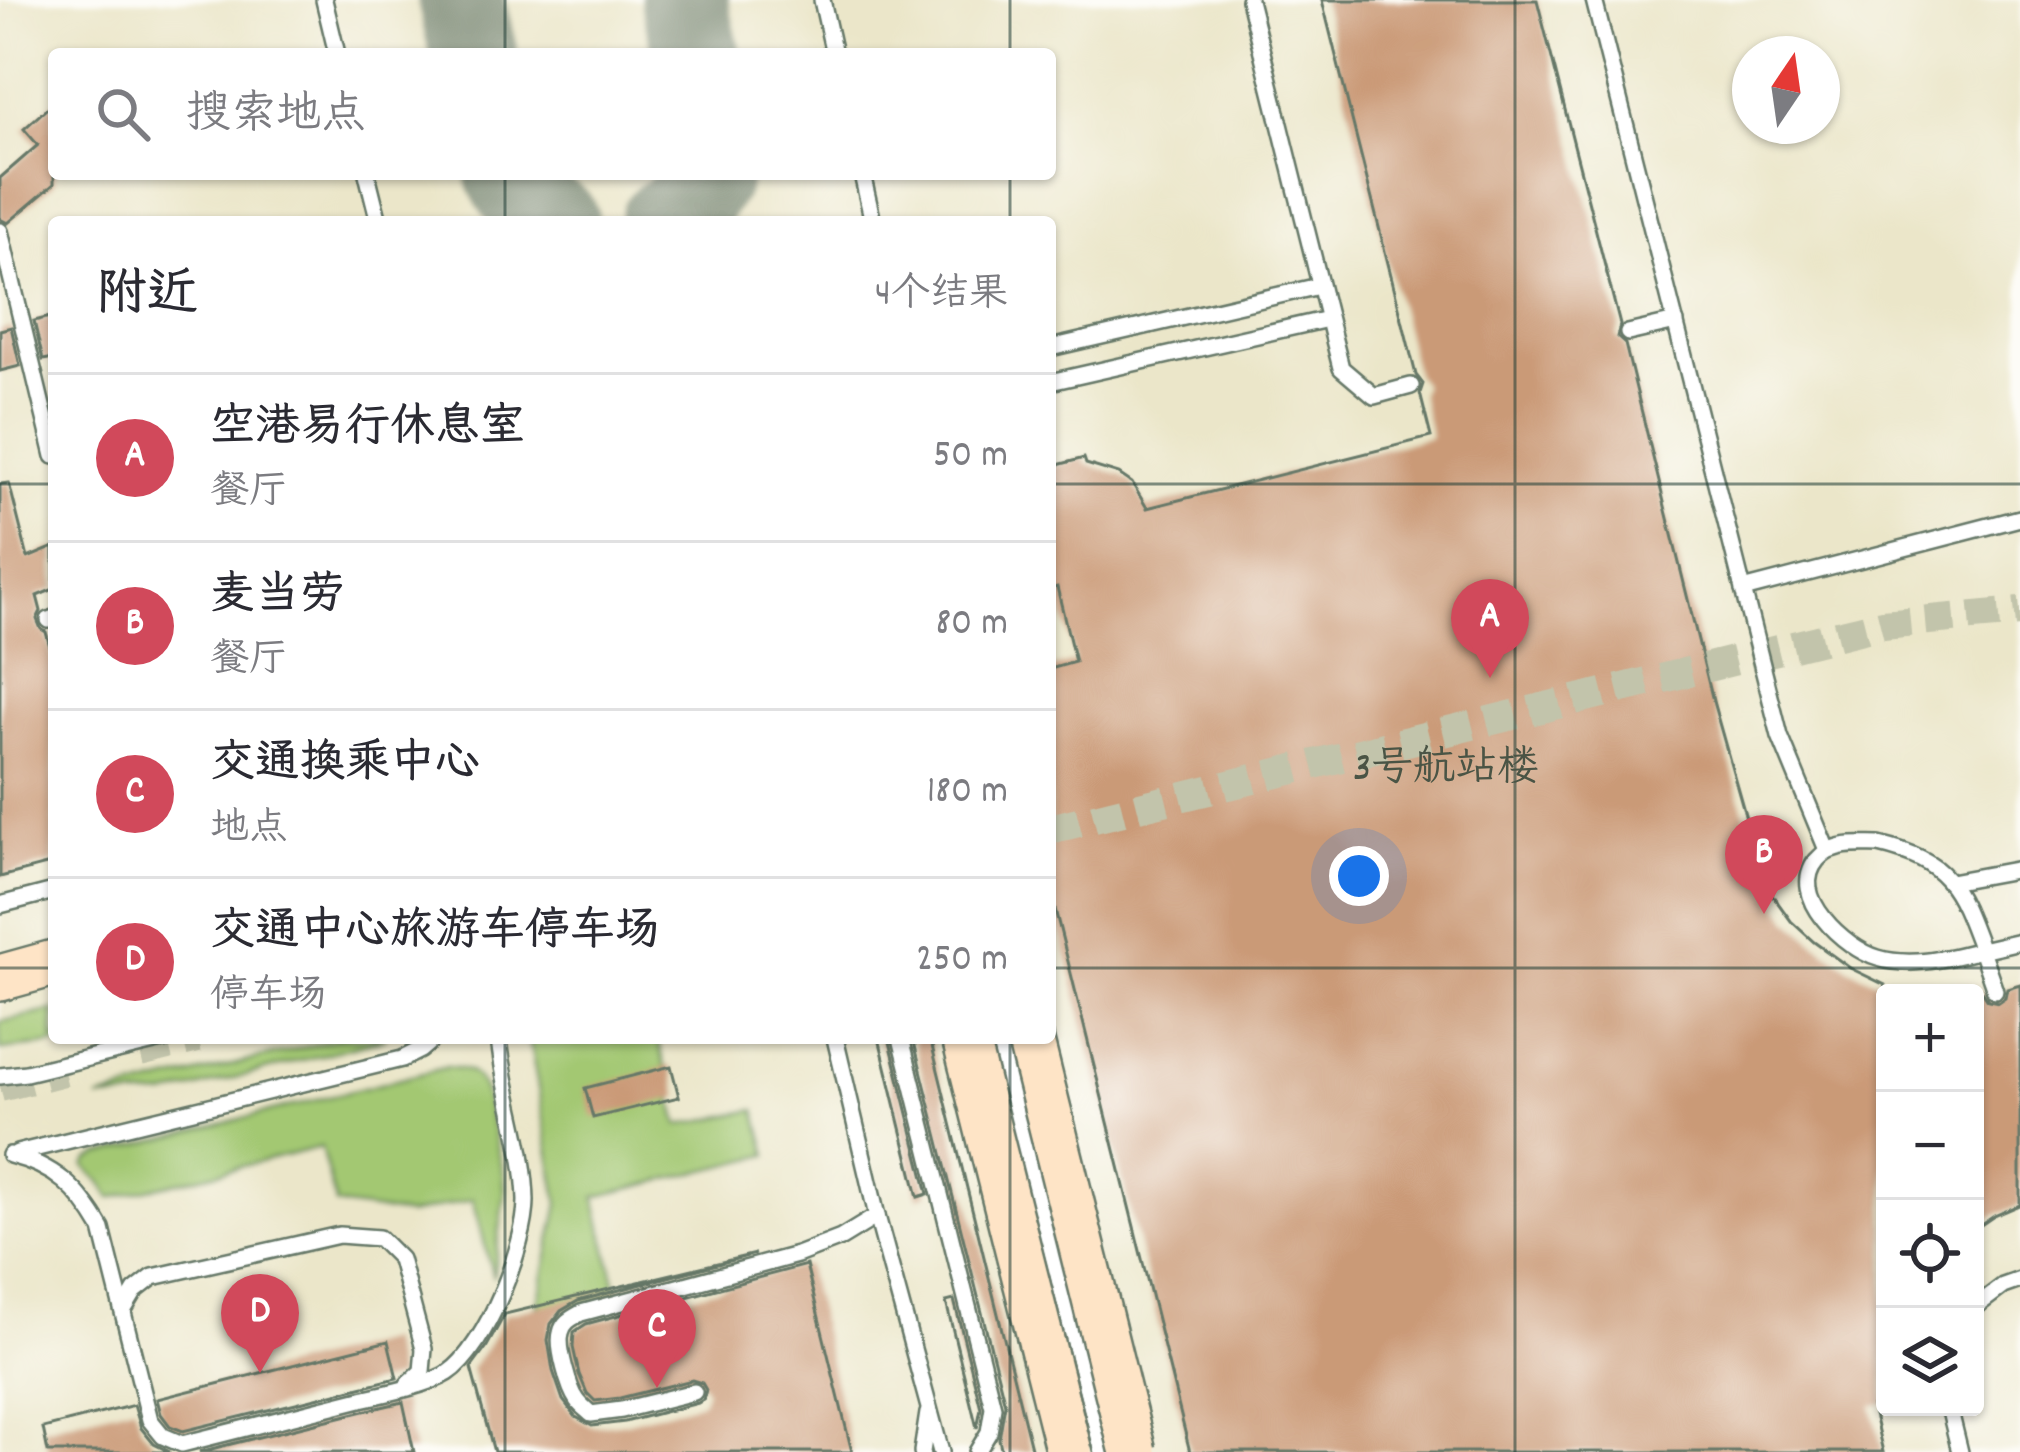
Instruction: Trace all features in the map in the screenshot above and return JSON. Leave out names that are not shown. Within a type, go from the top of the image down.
[{"type":"main road","points":[[0,978],[48,966]]},
{"type":"main road","points":[[967,1044],[1069,1452]]},
{"type":"main road","points":[[1031,1044],[1133,1452]]},
{"type":"lane","points":[[324,0],[336,48]]},
{"type":"lane","points":[[821,0],[833,48]]},
{"type":"lane","points":[[1249,0],[1341,368],[1374,395],[1411,386]]},
{"type":"lane","points":[[1594,0],[1780,736],[1827,850]]},
{"type":"lane","points":[[368,180],[378,216]]},
{"type":"lane","points":[[863,180],[872,216]]},
{"type":"lane","points":[[0,231],[48,431]]},
{"type":"lane","points":[[1056,347],[1318,286]]},
{"type":"lane","points":[[1056,381],[1328,319]]},
{"type":"lane","points":[[1628,334],[1676,322]]},
{"type":"lane","points":[[1743,590],[2020,518]]},
{"type":"lane","points":[[1995,990],[1981,950],[1961,896],[1931,866],[1909,852],[1879,845],[1827,850],[1812,866],[1807,880],[1815,909],[1840,935],[1876,958],[1926,963],[1981,950],[2020,941]]},
{"type":"lane","points":[[1950,882],[2020,869]]},
{"type":"lane","points":[[0,904],[48,892]]},
{"type":"lane","points":[[0,1076],[146,1044]]},
{"type":"lane","points":[[5,1156],[402,1059],[427,1044]]},
{"type":"lane","points":[[5,1156],[51,1169],[90,1208],[102,1229],[151,1420],[163,1436],[182,1444],[403,1389],[448,1373],[480,1340],[524,1233],[526,1204],[500,1044]]},
{"type":"lane","points":[[836,1044],[940,1452]]},
{"type":"lane","points":[[903,1044],[994,1407],[977,1452]]},
{"type":"lane","points":[[999,1044],[1103,1452]]},
{"type":"lane","points":[[694,1391],[592,1414],[570,1387],[561,1332],[567,1321],[581,1313],[797,1255],[841,1238],[878,1216]]},
{"type":"lane","points":[[123,1311],[135,1291],[153,1277],[339,1235],[379,1238],[400,1259],[424,1349],[422,1371],[403,1389]]},
{"type":"lane","points":[[1984,1300],[2020,1280]]},
{"type":"lane","points":[[922,1452],[929,1404]]},
{"type":"lane","points":[[1951,1416],[1960,1452]]},
{"type":"green space","points":[[48,1011],[48,1044],[53,1044],[0,1050],[0,1022]]},
{"type":"green space","points":[[316,1044],[363,1044],[167,1096],[98,1099]]},
{"type":"green space","points":[[530,1044],[659,1044],[679,1125],[756,1110],[768,1155],[595,1197],[618,1295],[535,1317],[559,1204]]},
{"type":"green space","points":[[447,1067],[469,1072],[483,1088],[504,1175],[493,1277],[473,1199],[409,1215],[336,1205],[321,1147],[111,1198],[85,1166],[99,1155]]},
{"type":"building","points":[[1322,0],[1537,0],[1620,325],[1617,337],[1625,344],[1714,705],[1761,871],[1791,921],[1850,968],[1883,984],[1876,984],[1876,1405],[1872,1406],[1883,1452],[1190,1452],[1056,913],[1056,667],[1075,662],[1056,587],[1056,465],[1084,458],[1086,464],[1119,474],[1132,483],[1147,508],[1431,437],[1420,393],[1423,384],[1416,375]]},
{"type":"building","points":[[48,107],[48,180],[54,184],[8,223],[0,219],[0,178],[38,145],[24,129]]},
{"type":"building","points":[[48,318],[48,359],[43,360],[34,321]]},
{"type":"building","points":[[11,327],[20,366],[0,371],[0,330]]},
{"type":"building","points":[[9,483],[28,558],[48,550],[48,591],[37,596],[41,611],[37,619],[48,639],[48,865],[0,877],[0,484]]},
{"type":"building","points":[[2020,984],[2020,1205],[1984,1223],[1984,994],[1998,1002],[2007,988]]},
{"type":"building","points":[[880,1044],[890,1044],[928,1194],[918,1197]]},
{"type":"building","points":[[915,1044],[931,1044],[1032,1452],[1002,1452],[999,1439],[1005,1404]]},
{"type":"building","points":[[671,1066],[679,1097],[593,1118],[585,1088]]},
{"type":"building","points":[[755,1254],[578,1301],[561,1311],[551,1324],[548,1340],[563,1400],[576,1417],[592,1426],[698,1403],[706,1390],[692,1380],[595,1401],[579,1374],[574,1332],[586,1324],[806,1265],[852,1452],[494,1452],[471,1368],[505,1314]]},
{"type":"building","points":[[954,1300],[981,1408],[977,1428],[946,1302]]},
{"type":"building","points":[[388,1341],[397,1378],[183,1431],[170,1426],[161,1414],[157,1399]]},
{"type":"building","points":[[403,1402],[414,1452],[199,1452],[364,1411]]},
{"type":"building","points":[[134,1405],[141,1428],[154,1444],[170,1452],[48,1452],[43,1428]]},
{"type":"taxiway","points":[[461,0],[473,48]]},
{"type":"taxiway","points":[[684,0],[696,48]]},
{"type":"taxiway","points":[[512,180],[546,216]]},
{"type":"taxiway","points":[[672,216],[689,205],[705,180]]},
{"type":"tunnel","points":[[1056,828],[1883,624],[2020,612]]},
{"type":"tunnel","points":[[140,1052],[173,1044]]},
{"type":"tunnel","points":[[0,1087],[64,1071]]},
{"type":"place","name":"空港易行休息室","points":[[1490,678]]},
{"type":"place","name":"麦当劳","points":[[1764,914]]},
{"type":"place","name":"交通中心旅游车停车场","points":[[260,1373]]},
{"type":"place","name":"交通换乘中心","points":[[657,1388]]}]
